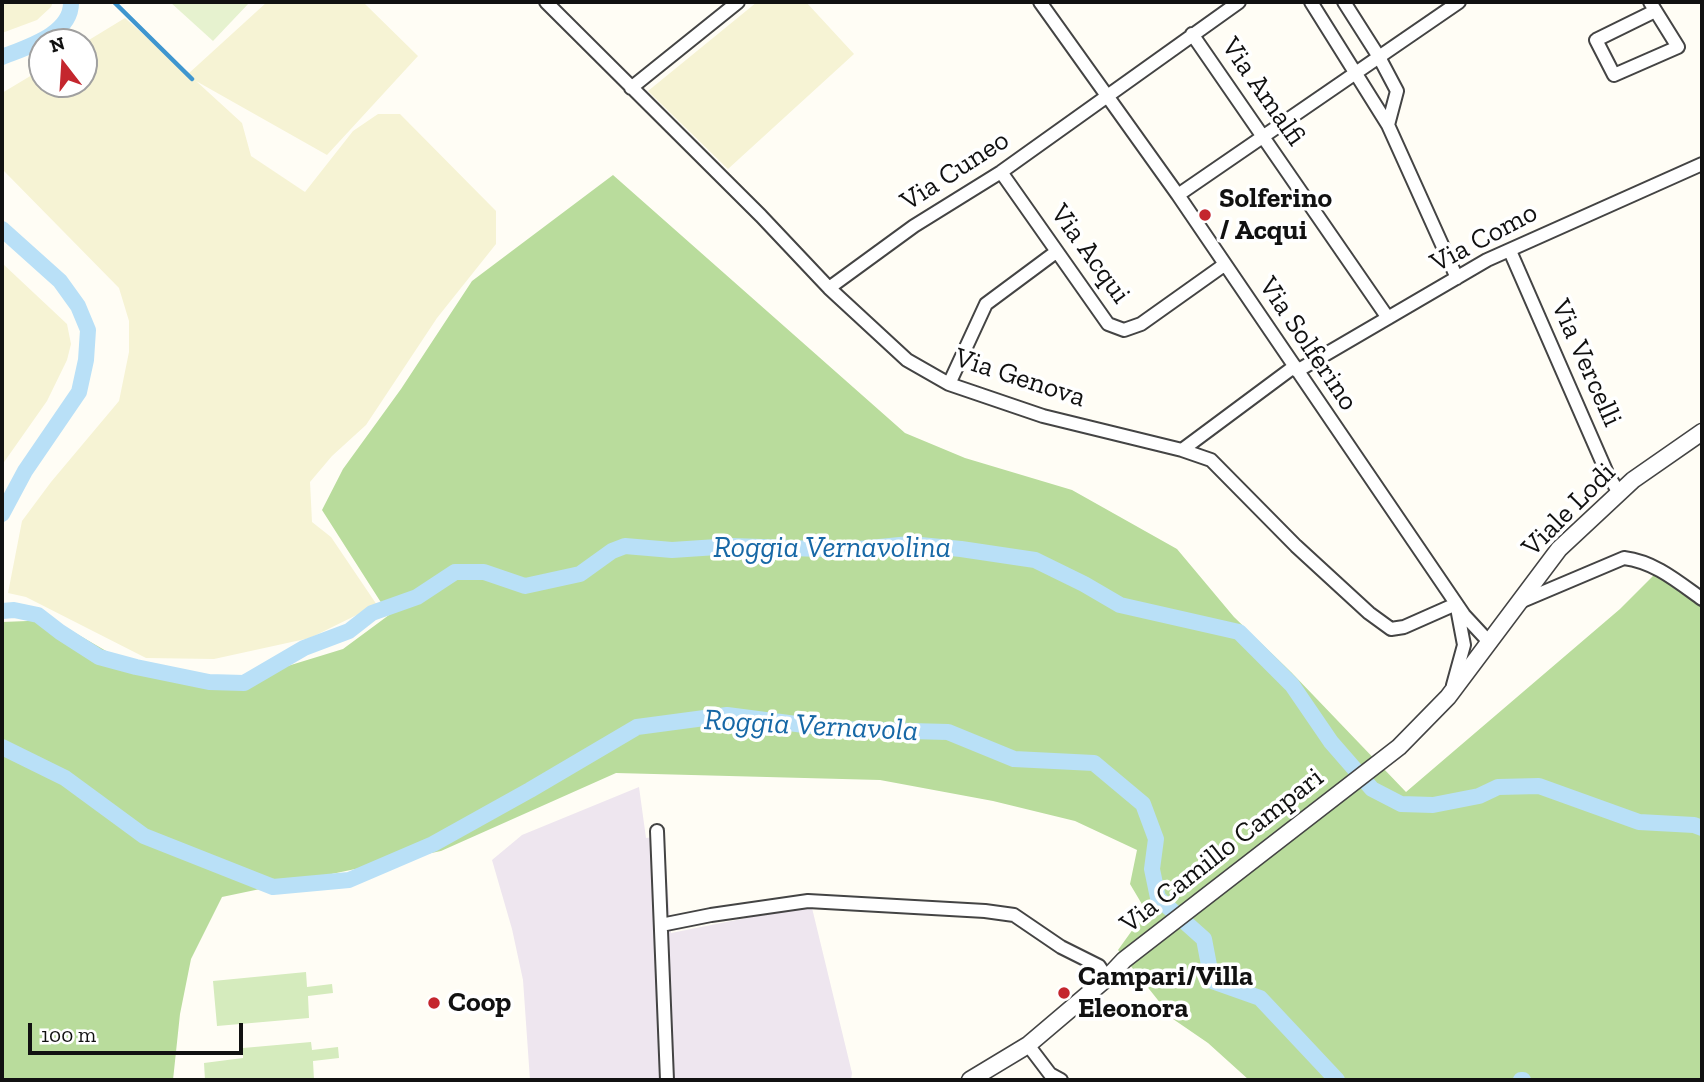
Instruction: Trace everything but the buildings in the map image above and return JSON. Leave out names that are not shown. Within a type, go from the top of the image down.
[{"type":"street","name":"Via Genova","points":[[546,2],[761,216],[829,288],[907,360],[948,384],[1044,416],[1182,450],[1211,460],[1296,546],[1369,613],[1391,629],[1456,604]]},
{"type":"street","points":[[631,88],[738,2]]},
{"type":"street","name":"Via Solferino","points":[[1040,2],[1178,195],[1456,604],[1490,643]]},
{"type":"street","name":"Via Cuneo","points":[[829,288],[914,226],[1001,172],[1239,2]]},
{"type":"street","points":[[1311,2],[1388,125],[1457,278]]},
{"type":"street","points":[[1343,2],[1379,57],[1397,91],[1388,125]]},
{"type":"street","points":[[1178,195],[1459,2]]},
{"type":"street","points":[[1653,6],[1678,47],[1614,75],[1596,40],[1653,6]]},
{"type":"street","name":"Via Amalfi","points":[[1192,34],[1265,136],[1388,318]]},
{"type":"street","name":"Via Como","points":[[1182,450],[1296,369],[1487,260],[1702,164]]},
{"type":"street","name":"Via Acqui","points":[[1001,172],[1108,324],[1124,330],[1141,324],[1224,265]]},
{"type":"street","name":"Via Vercelli","points":[[1510,251],[1607,473],[1619,493]]},
{"type":"street","points":[[948,384],[986,304],[1056,252]]},
{"type":"street","name":"Viale Lodi","points":[[1490,643],[1559,550],[1633,480],[1702,432]]},
{"type":"street","points":[[1520,602],[1624,558],[1642,561],[1668,574],[1702,599]]},
{"type":"street","points":[[1448,697],[1464,645],[1456,604]]},
{"type":"street","name":"Via Camillo Campari","points":[[970,1080],[1028,1045],[1107,978],[1124,960],[1399,747],[1448,697],[1490,643]]},
{"type":"street","points":[[657,831],[667,1080]]},
{"type":"street","points":[[661,925],[808,901],[985,911],[1014,915],[1061,947],[1099,966],[1107,978]]},
{"type":"street","points":[[1028,1045],[1050,1074],[1062,1080]]},
{"type":"shaded area","points":[[2,2],[53,2],[37,20],[2,33]]},
{"type":"shaded area","points":[[267,2],[363,2],[418,56],[327,155],[196,81],[242,123],[251,156],[305,192],[353,131],[378,114],[400,114],[496,211],[496,244],[437,318],[366,425],[332,456],[310,482],[312,522],[331,537],[377,605],[310,638],[214,659],[146,658],[26,597],[8,593],[22,521],[119,401],[129,352],[129,321],[119,288],[2,169],[2,93],[28,77],[28,98],[98,98],[98,34],[125,18],[188,74]]},
{"type":"shaded area","points":[[757,2],[806,2],[854,54],[728,169],[648,91]]},
{"type":"shaded area","points":[[2,263],[67,324],[71,344],[67,360],[47,401],[2,465]]},
{"type":"shaded area","points":[[639,787],[646,838],[664,836],[671,933],[802,907],[812,908],[852,1073],[851,1080],[530,1080],[523,980],[512,929],[492,860],[522,835]]},
{"type":"green space","points":[[170,2],[250,2],[213,41]]},
{"type":"green space","points":[[613,175],[905,433],[965,458],[1072,490],[1177,549],[1234,617],[1406,792],[1620,609],[1657,572],[1702,605],[1702,1080],[1249,1080],[1208,1043],[1173,1019],[1118,950],[1146,911],[1130,884],[1137,850],[1075,821],[993,801],[880,780],[616,773],[441,851],[222,897],[191,959],[180,1014],[173,1080],[2,1080],[2,622],[53,620],[125,662],[242,680],[343,649],[389,615],[322,510],[343,469],[401,389],[472,281]]},
{"type":"green space","points":[[306,972],[307,987],[332,984],[333,993],[308,996],[309,1018],[217,1026],[213,981]]},
{"type":"green space","points":[[311,1042],[312,1050],[338,1047],[339,1058],[313,1061],[314,1080],[205,1080],[204,1063],[243,1058],[243,1048]]},
{"type":"waterway","points":[[2,57],[35,44],[56,31],[64,23],[71,2]]},
{"type":"waterway","points":[[114,2],[192,79]]},
{"type":"waterway","points":[[2,229],[60,281],[78,306],[88,330],[86,360],[79,392],[25,471],[2,514]]},
{"type":"waterway","name":"Roggia Vernavolina","points":[[2,611],[14,610],[38,615],[99,657],[209,682],[244,683],[304,648],[349,631],[372,613],[417,597],[455,572],[484,572],[525,586],[580,574],[612,551],[625,546],[672,550],[732,546],[849,550],[910,544],[961,549],[1035,560],[1120,605],[1239,632],[1292,685],[1331,742],[1372,789],[1401,804],[1433,805],[1479,796],[1498,787],[1539,786],[1639,822],[1694,825],[1702,828]]},
{"type":"waterway","name":"Roggia Vernavola","points":[[2,747],[65,778],[144,836],[273,887],[349,880],[433,844],[637,727],[727,715],[835,729],[948,732],[1014,759],[1094,763],[1143,804],[1156,839],[1152,869],[1158,898],[1204,939],[1212,981],[1260,998],[1337,1080]]},
{"type":"place","name":"Solferino / Acqui","points":[[1205,215]]},
{"type":"place","name":"Campari/Villa Eleonora","points":[[1064,993]]},
{"type":"place","name":"Coop","points":[[434,1003]]}]
